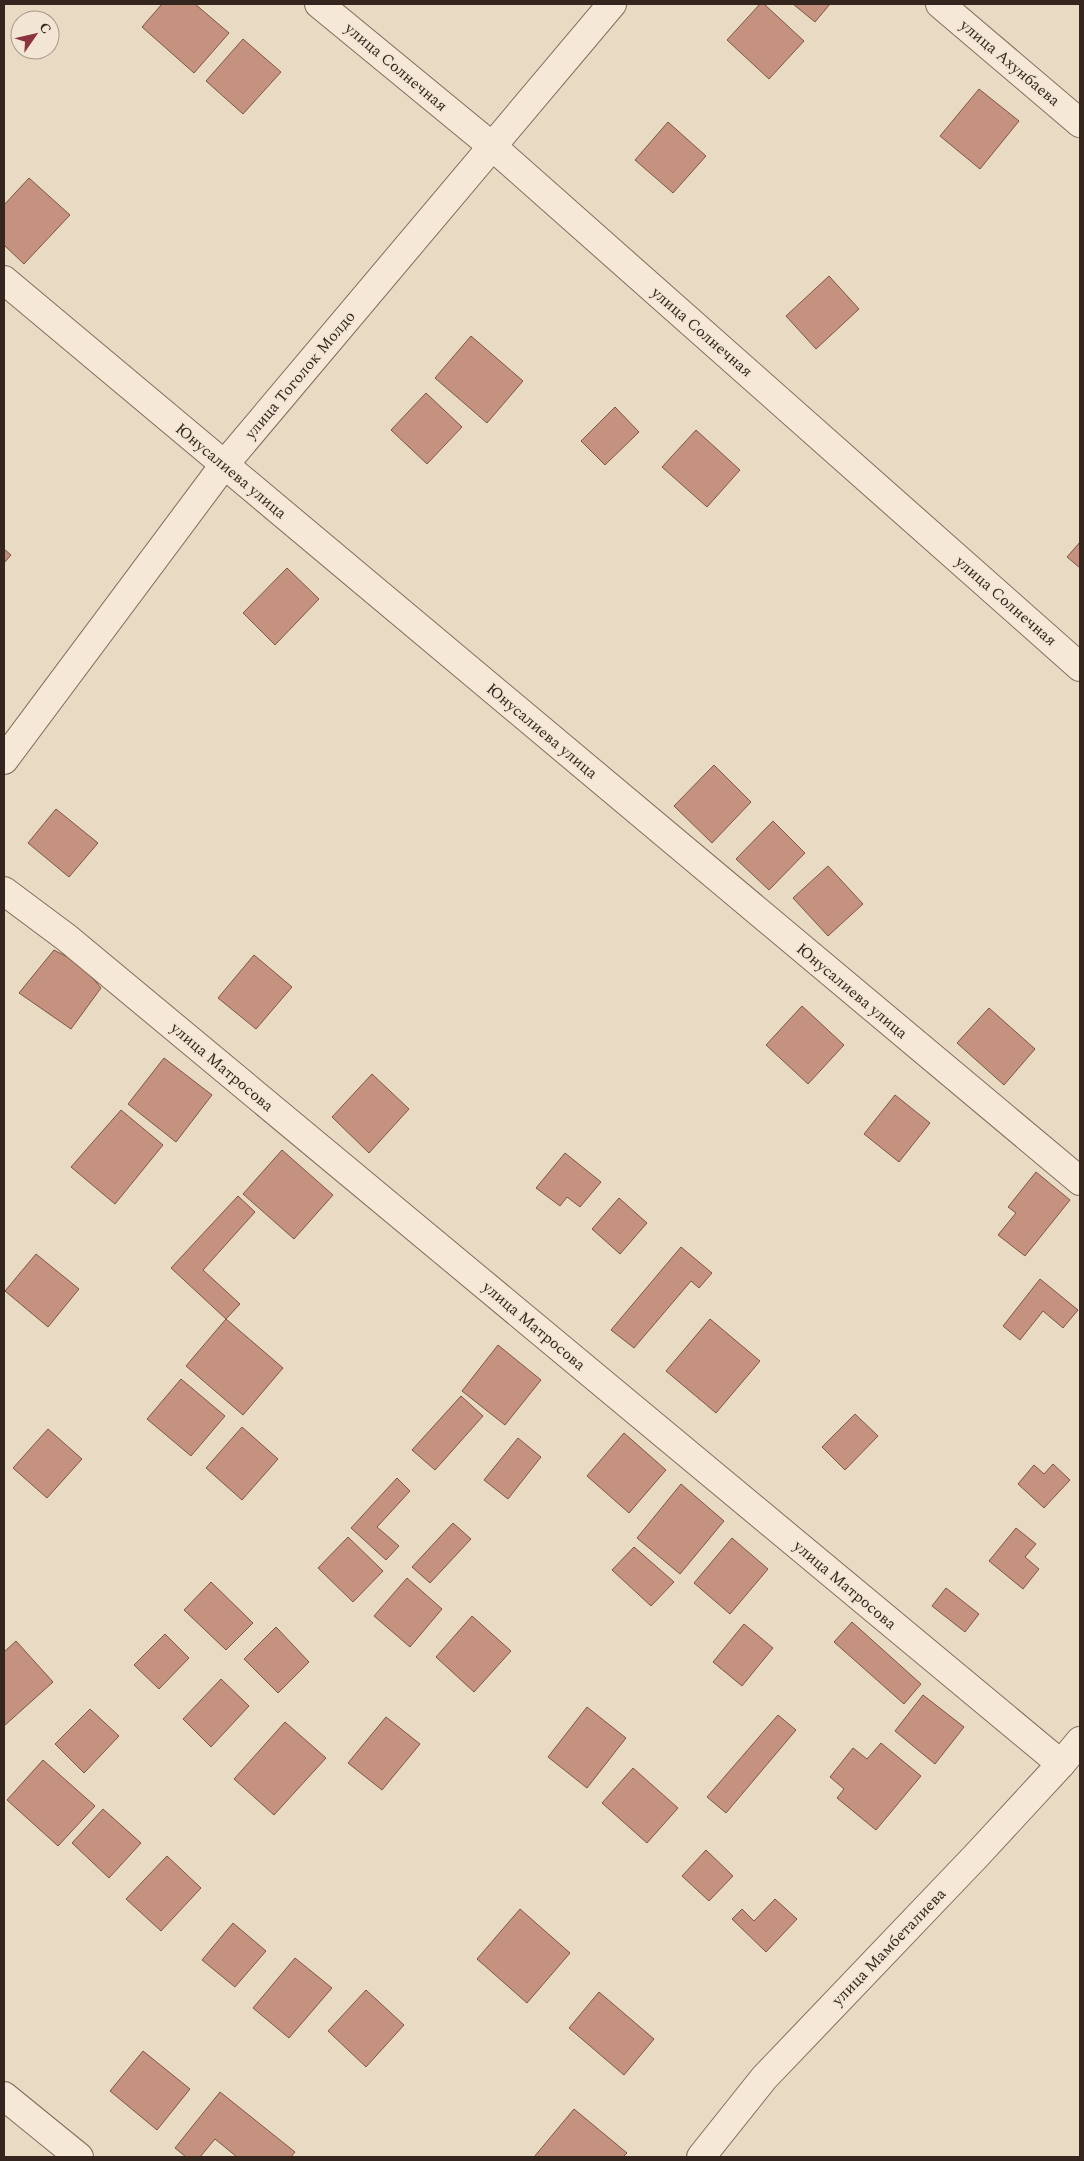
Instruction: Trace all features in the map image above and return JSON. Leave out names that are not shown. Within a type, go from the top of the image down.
[{"type":"street","name":"улица Солнечная","points":[[319,4],[493,147],[1080,667]]},
{"type":"street","name":"улица Тоголок Молдо","points":[[4,760],[224,465],[612,4]]},
{"type":"street","name":"улица Ахунбаева","points":[[940,4],[1080,123]]},
{"type":"street","name":"Юнусалиева улица","points":[[4,280],[1080,1182]]},
{"type":"street","name":"улица Матросова","points":[[4,891],[67,938],[1061,1764]]},
{"type":"street","name":"улица Мамбеталиева","points":[[701,2157],[764,2078],[1061,1764],[1080,1741]]},
{"type":"street","points":[[4,2096],[79,2157]]},
{"type":"building","points":[[162,4],[195,4],[229,33],[194,73],[142,27]]},
{"type":"building","points":[[760,4],[764,4],[804,41],[769,79],[727,40]]},
{"type":"building","points":[[793,4],[830,4],[815,22]]},
{"type":"building","points":[[243,39],[281,72],[243,114],[206,81]]},
{"type":"building","points":[[979,89],[1019,121],[980,169],[940,136]]},
{"type":"building","points":[[668,122],[706,156],[673,193],[635,160]]},
{"type":"building","points":[[29,178],[70,215],[24,264],[4,245],[4,205]]},
{"type":"building","points":[[829,276],[859,309],[816,349],[786,316]]},
{"type":"building","points":[[471,336],[523,381],[487,423],[435,378]]},
{"type":"building","points":[[426,393],[462,427],[427,464],[391,430]]},
{"type":"building","points":[[615,407],[639,432],[605,465],[581,441]]},
{"type":"building","points":[[696,430],[740,470],[707,507],[662,467]]},
{"type":"building","points":[[1080,542],[1080,568],[1067,557]]},
{"type":"building","points":[[4,549],[11,555],[4,563]]},
{"type":"building","points":[[287,568],[319,599],[275,645],[243,613]]},
{"type":"building","points":[[714,765],[751,802],[712,843],[674,806]]},
{"type":"building","points":[[56,809],[98,843],[69,877],[28,843]]},
{"type":"building","points":[[773,821],[805,853],[769,890],[736,859]]},
{"type":"building","points":[[828,866],[863,904],[828,936],[793,898]]},
{"type":"building","points":[[54,950],[81,964],[101,988],[71,1029],[19,993]]},
{"type":"building","points":[[254,955],[292,987],[256,1029],[218,998]]},
{"type":"building","points":[[802,1006],[844,1045],[808,1084],[766,1045]]},
{"type":"building","points":[[989,1008],[1035,1049],[1004,1085],[957,1043]]},
{"type":"building","points":[[164,1058],[212,1095],[176,1142],[128,1104]]},
{"type":"building","points":[[372,1074],[409,1109],[369,1153],[332,1117]]},
{"type":"building","points":[[895,1095],[930,1123],[899,1162],[864,1134]]},
{"type":"building","points":[[121,1110],[163,1145],[115,1204],[71,1167]]},
{"type":"building","points":[[282,1150],[333,1195],[294,1239],[243,1194]]},
{"type":"building","points":[[565,1153],[601,1182],[580,1207],[567,1197],[560,1206],[536,1188]]},
{"type":"building","points":[[1036,1172],[1070,1200],[1025,1256],[998,1235],[1016,1213],[1008,1207]]},
{"type":"building","points":[[238,1196],[255,1212],[203,1270],[240,1304],[226,1319],[171,1268]]},
{"type":"building","points":[[619,1198],[647,1223],[620,1254],[592,1229]]},
{"type":"building","points":[[681,1247],[712,1273],[699,1288],[691,1281],[634,1348],[611,1330]]},
{"type":"building","points":[[36,1254],[79,1289],[48,1327],[5,1291]]},
{"type":"building","points":[[1040,1279],[1078,1310],[1063,1328],[1043,1311],[1020,1340],[1003,1326]]},
{"type":"building","points":[[226,1319],[283,1368],[243,1415],[186,1366]]},
{"type":"building","points":[[710,1319],[760,1361],[716,1413],[666,1371]]},
{"type":"building","points":[[498,1345],[541,1380],[505,1425],[462,1391]]},
{"type":"building","points":[[181,1379],[225,1416],[191,1456],[147,1419]]},
{"type":"building","points":[[461,1396],[483,1416],[435,1470],[412,1450]]},
{"type":"building","points":[[855,1414],[878,1436],[845,1470],[822,1447]]},
{"type":"building","points":[[242,1427],[278,1459],[242,1500],[206,1468]]},
{"type":"building","points":[[48,1429],[82,1459],[47,1498],[13,1468]]},
{"type":"building","points":[[624,1433],[666,1470],[629,1513],[587,1476]]},
{"type":"building","points":[[518,1438],[541,1457],[508,1499],[484,1480]]},
{"type":"building","points":[[1053,1464],[1070,1480],[1044,1508],[1018,1484],[1034,1465],[1044,1474]]},
{"type":"building","points":[[397,1478],[410,1491],[377,1527],[399,1546],[386,1560],[351,1528]]},
{"type":"building","points":[[681,1484],[724,1521],[680,1574],[637,1538]]},
{"type":"building","points":[[453,1523],[471,1539],[430,1583],[412,1567]]},
{"type":"building","points":[[1016,1528],[1036,1544],[1025,1557],[1039,1569],[1023,1589],[989,1561]]},
{"type":"building","points":[[348,1537],[383,1571],[353,1602],[318,1568]]},
{"type":"building","points":[[732,1538],[768,1569],[730,1614],[694,1583]]},
{"type":"building","points":[[634,1547],[674,1582],[651,1606],[612,1570]]},
{"type":"building","points":[[407,1578],[442,1609],[410,1647],[374,1616]]},
{"type":"building","points":[[211,1582],[253,1623],[226,1650],[184,1610]]},
{"type":"building","points":[[946,1588],[979,1614],[965,1632],[932,1606]]},
{"type":"building","points":[[472,1616],[511,1651],[474,1692],[436,1657]]},
{"type":"building","points":[[852,1622],[921,1684],[904,1704],[834,1642]]},
{"type":"building","points":[[744,1624],[773,1648],[742,1686],[713,1662]]},
{"type":"building","points":[[276,1627],[309,1662],[278,1693],[244,1659]]},
{"type":"building","points":[[165,1634],[189,1658],[159,1689],[134,1665]]},
{"type":"building","points":[[16,1641],[53,1682],[4,1726],[4,1652]]},
{"type":"building","points":[[221,1679],[249,1706],[211,1747],[183,1719]]},
{"type":"building","points":[[923,1695],[964,1727],[935,1764],[895,1731]]},
{"type":"building","points":[[587,1707],[626,1738],[587,1788],[548,1757]]},
{"type":"building","points":[[90,1709],[119,1736],[84,1773],[55,1744]]},
{"type":"building","points":[[778,1715],[796,1730],[726,1813],[707,1797]]},
{"type":"building","points":[[386,1717],[420,1744],[382,1790],[348,1763]]},
{"type":"building","points":[[285,1722],[326,1758],[274,1815],[234,1779]]},
{"type":"building","points":[[881,1743],[921,1776],[876,1830],[837,1798],[844,1789],[830,1777],[853,1748],[867,1759]]},
{"type":"building","points":[[43,1760],[95,1806],[58,1846],[7,1800]]},
{"type":"building","points":[[633,1768],[678,1808],[647,1843],[602,1803]]},
{"type":"building","points":[[103,1809],[141,1843],[109,1878],[72,1843]]},
{"type":"building","points":[[706,1850],[733,1876],[709,1901],[682,1876]]},
{"type":"building","points":[[167,1856],[201,1888],[161,1931],[126,1899]]},
{"type":"building","points":[[775,1899],[797,1919],[766,1952],[732,1919],[742,1909],[754,1921]]},
{"type":"building","points":[[520,1909],[570,1953],[527,2003],[477,1959]]},
{"type":"building","points":[[233,1923],[266,1951],[235,1987],[202,1960]]},
{"type":"building","points":[[295,1958],[332,1988],[289,2038],[253,2008]]},
{"type":"building","points":[[366,1990],[404,2025],[366,2067],[328,2031]]},
{"type":"building","points":[[599,1992],[654,2039],[624,2075],[569,2028]]},
{"type":"building","points":[[143,2051],[190,2089],[157,2130],[110,2091]]},
{"type":"building","points":[[220,2092],[295,2152],[291,2157],[237,2157],[215,2139],[200,2157],[186,2157],[175,2148]]},
{"type":"building","points":[[574,2109],[627,2153],[623,2157],[534,2157]]}]
